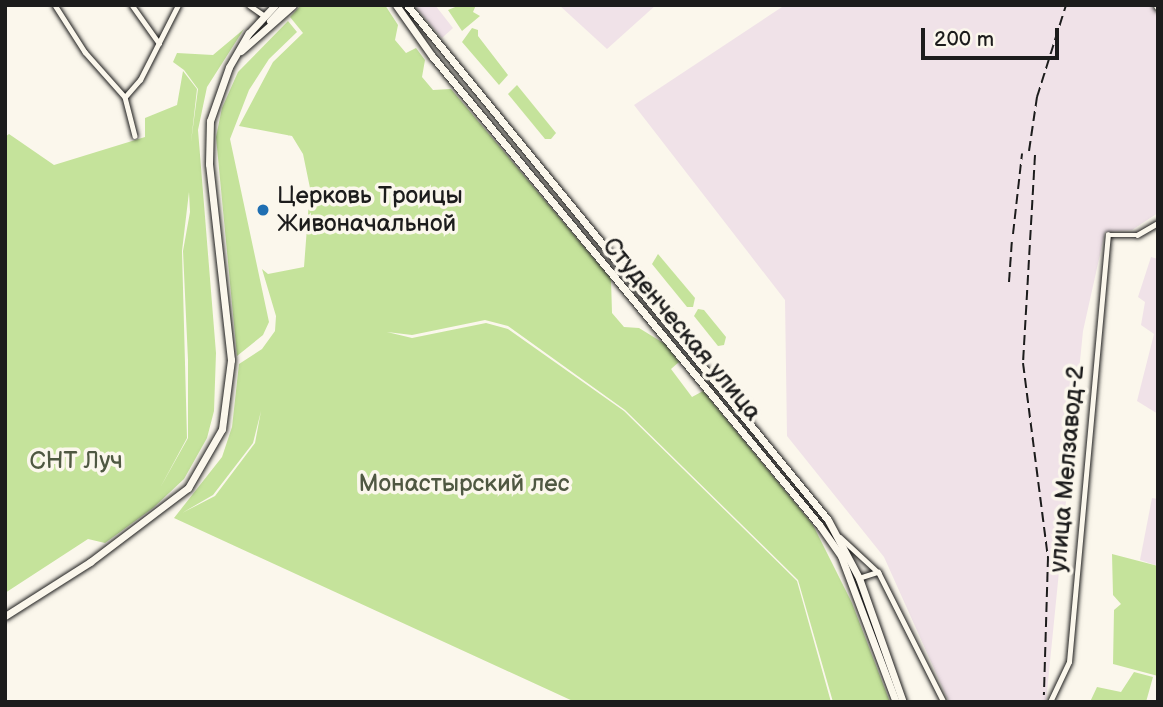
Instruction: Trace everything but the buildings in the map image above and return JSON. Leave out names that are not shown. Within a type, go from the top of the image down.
[{"type":"main road","points":[[5,616],[90,562],[188,488],[222,429],[231,360],[208,140],[215,100],[238,54],[275,5]]},
{"type":"main road","points":[[238,54],[285,5]]},
{"type":"main road","points":[[238,54],[293,5]]},
{"type":"main road","name":"Студенческая улица","points":[[401,6],[839,537],[859,578],[903,702]]},
{"type":"main road","name":"Студенческая улица","points":[[401,6],[432,56],[821,526],[841,556],[896,702]]},
{"type":"street","points":[[55,5],[85,52],[125,97],[135,136]]},
{"type":"street","points":[[132,5],[160,43]]},
{"type":"street","points":[[125,97],[140,80],[178,5]]},
{"type":"street","points":[[249,5],[265,16]]},
{"type":"street","name":"улица Мелзавод-2","points":[[1050,702],[1069,662],[1108,234],[1137,235],[1158,223]]},
{"type":"street","points":[[839,537],[879,573],[944,702]]},
{"type":"street","points":[[859,578],[871,571],[879,573]]},
{"type":"shaded area","points":[[414,5],[435,5],[453,28],[442,38]]},
{"type":"shaded area","points":[[559,5],[656,5],[607,49]]},
{"type":"shaded area","points":[[785,5],[1151,5],[1158,15],[1158,213],[1132,230],[1105,232],[1083,331],[1046,702],[949,702],[884,557],[787,436],[785,300],[634,105]]},
{"type":"shaded area","points":[[1151,257],[1158,259],[1158,414],[1137,401],[1154,334],[1141,325],[1145,302],[1138,297]]},
{"type":"shaded area","points":[[1152,498],[1158,499],[1158,566],[1140,560]]},
{"type":"green space","name":"Монастырский лес","points":[[301,5],[385,5],[398,25],[395,40],[406,53],[416,48],[425,60],[422,77],[433,90],[451,89],[611,279],[612,313],[624,327],[639,328],[665,344],[679,362],[671,369],[692,397],[703,391],[813,525],[852,603],[890,702],[833,702],[798,580],[625,410],[508,326],[485,320],[412,335],[387,332],[412,338],[486,323],[508,329],[624,411],[797,581],[831,702],[575,702],[174,518],[222,457],[232,427],[239,364],[262,349],[275,331],[276,316],[262,269],[268,274],[304,267],[310,188],[303,154],[292,136],[239,126],[273,62],[303,33],[290,17]],"holes":[[[261,411],[255,443],[215,496],[182,513],[213,495],[253,443]]]},
{"type":"green space","points":[[460,5],[476,5],[473,12],[480,16],[462,31],[448,10]]},
{"type":"green space","points":[[288,21],[297,32],[269,59],[249,90],[230,139],[269,322],[263,335],[237,356],[216,137],[222,108],[238,72]]},
{"type":"green space","points":[[472,28],[478,30],[478,36],[508,75],[499,85],[462,42]]},
{"type":"green space","name":"СНТ Луч","points":[[244,29],[207,87],[198,130],[216,353],[214,411],[207,438],[184,479],[153,508],[105,543],[88,539],[5,593],[5,137],[9,134],[54,165],[145,137],[145,118],[177,105],[183,71],[197,89],[191,142],[198,89],[184,70],[173,62],[177,53],[213,55]],"holes":[[[189,192],[190,212],[183,251],[188,438],[160,488],[187,438],[182,251]]]},
{"type":"green space","points":[[517,85],[556,133],[551,139],[545,139],[508,94]]},
{"type":"green space","points":[[658,254],[695,298],[693,307],[687,307],[652,264]]},
{"type":"green space","points":[[643,271],[678,314],[676,320],[635,273]]},
{"type":"green space","points":[[698,309],[704,310],[726,337],[724,345],[718,346],[694,316]]},
{"type":"green space","points":[[681,322],[710,353],[709,358],[677,325]]},
{"type":"green space","points":[[1112,554],[1158,566],[1158,676],[1113,664],[1114,610],[1121,604],[1113,595]]},
{"type":"green space","points":[[1134,672],[1153,677],[1146,702],[1090,702],[1097,687],[1121,692]]},
{"type":"railway","points":[[1029,151],[1037,97],[1066,5]]},
{"type":"railway","points":[[1013,234],[1022,154]]},
{"type":"railway","points":[[1035,155],[1023,363],[1048,557],[1044,695]]},
{"type":"railway","points":[[1009,282],[1012,239]]},
{"type":"place","name":"Церковь Троицы Живоначальной","points":[[263,210]]}]
